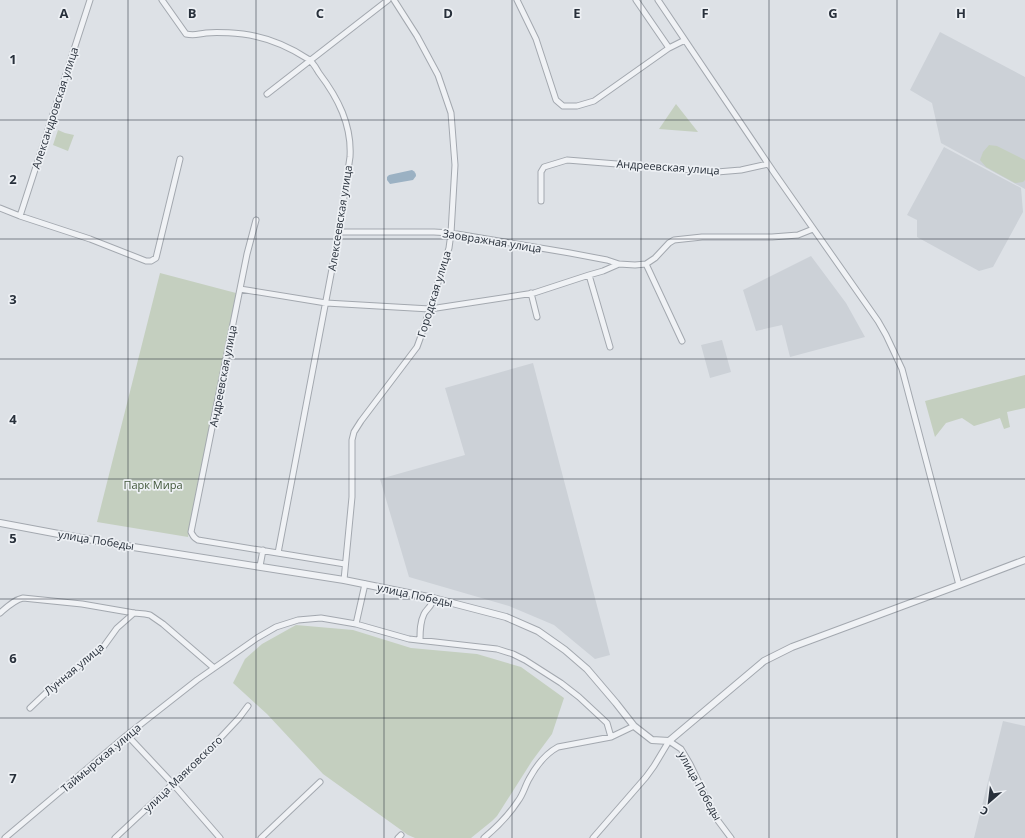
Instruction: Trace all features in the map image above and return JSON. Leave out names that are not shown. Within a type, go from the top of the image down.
[{"type":"street","name":"Александровская улица","points":[[20,216],[90,0]]},
{"type":"street","name":"Алексеевская улица","points":[[162,0],[186,34],[193,36],[206,33],[242,34],[259,37],[276,42],[310,60],[337,101],[345,120],[349,135],[350,157],[339,232],[278,553]]},
{"type":"street","points":[[267,94],[388,0]]},
{"type":"street","name":"Городская улица","points":[[344,580],[352,497],[352,440],[354,432],[417,347],[449,248],[451,233],[456,165],[451,113],[438,74],[417,36],[394,0]]},
{"type":"street","points":[[517,0],[536,39],[552,91],[556,100],[563,106],[577,106],[594,101],[669,48],[685,40]]},
{"type":"street","points":[[636,0],[669,48]]},
{"type":"street","points":[[658,0],[768,164],[878,321],[886,335],[902,368],[959,585]]},
{"type":"street","points":[[0,208],[146,261],[151,260],[156,258],[180,159]]},
{"type":"street","name":"Андреевская улица","points":[[541,201],[542,169],[544,167],[567,160],[717,172],[741,170],[768,164]]},
{"type":"street","name":"Андреевская улица","points":[[256,220],[247,254],[191,532],[198,540],[263,550]]},
{"type":"street","points":[[240,289],[326,303],[430,309],[528,294],[603,271],[619,264],[646,264],[655,258],[669,243],[674,240],[702,237],[772,237],[798,235],[813,229]]},
{"type":"street","name":"Заовражная улица","points":[[339,232],[451,233],[570,253],[607,260],[619,264]]},
{"type":"street","points":[[646,264],[682,342]]},
{"type":"street","points":[[589,275],[610,347]]},
{"type":"street","points":[[528,294],[537,317]]},
{"type":"street","name":"улица Победы","points":[[0,523],[103,542],[344,580],[433,598],[506,617],[538,631],[565,650],[587,669],[634,726],[652,740],[669,740],[681,749],[690,764],[716,818],[731,838]]},
{"type":"street","points":[[260,566],[263,550],[345,564]]},
{"type":"street","points":[[593,838],[646,778],[669,740],[764,661],[795,645],[1025,560]]},
{"type":"street","points":[[356,624],[365,584]]},
{"type":"street","points":[[0,613],[10,604],[18,599],[24,598],[82,604],[146,614],[156,619],[214,668]]},
{"type":"street","points":[[420,640],[420,626],[423,617],[432,604],[433,598]]},
{"type":"street","name":"Лунная улица","points":[[30,708],[50,689],[104,646],[117,628],[134,613]]},
{"type":"street","name":"Таймырская улица","points":[[5,838],[127,735],[197,680],[257,638],[276,627],[298,620],[321,618],[356,624],[409,638],[496,649],[513,654],[561,683],[579,697],[607,723],[611,737]]},
{"type":"street","name":"улица Маяковского","points":[[115,838],[210,750],[248,706]]},
{"type":"street","points":[[484,838],[498,826],[519,800],[530,777],[540,762],[551,751],[558,747],[611,737],[634,726]]},
{"type":"street","points":[[127,735],[173,784],[220,838]]},
{"type":"street","points":[[261,838],[320,782]]},
{"type":"shaded area","points":[[940,32],[1025,77],[1025,189],[941,143],[932,103],[910,90]]},
{"type":"shaded area","points":[[944,147],[1021,188],[1023,212],[993,267],[979,271],[917,237],[917,220],[907,215]]},
{"type":"shaded area","points":[[811,256],[846,303],[865,337],[790,357],[782,325],[756,331],[743,290]]},
{"type":"shaded area","points":[[722,340],[731,372],[710,378],[701,345]]},
{"type":"shaded area","points":[[533,363],[610,655],[595,659],[554,625],[509,606],[409,577],[380,479],[465,455],[445,388]]},
{"type":"shaded area","points":[[1003,721],[1025,726],[1025,838],[974,838]]},
{"type":"green space","points":[[676,104],[698,132],[659,129]]},
{"type":"green space","points":[[58,130],[74,135],[68,151],[53,145]]},
{"type":"green space","points":[[989,145],[997,146],[1025,160],[1025,180],[1023,182],[1015,183],[986,167],[980,160],[983,152]]},
{"type":"green space","name":"Парк Мира","points":[[160,273],[236,293],[188,537],[97,522]]},
{"type":"green space","points":[[1025,375],[1025,408],[1007,412],[1010,427],[1004,429],[1000,418],[974,426],[962,418],[946,423],[935,437],[925,401]]},
{"type":"green space","points":[[296,625],[353,630],[411,648],[477,654],[521,667],[564,698],[552,734],[532,761],[497,816],[471,838],[415,838],[408,835],[323,774],[267,714],[233,683],[245,659],[262,644]]},
{"type":"water","points":[[412,170],[416,175],[413,180],[390,184],[387,180],[389,175]]}]
